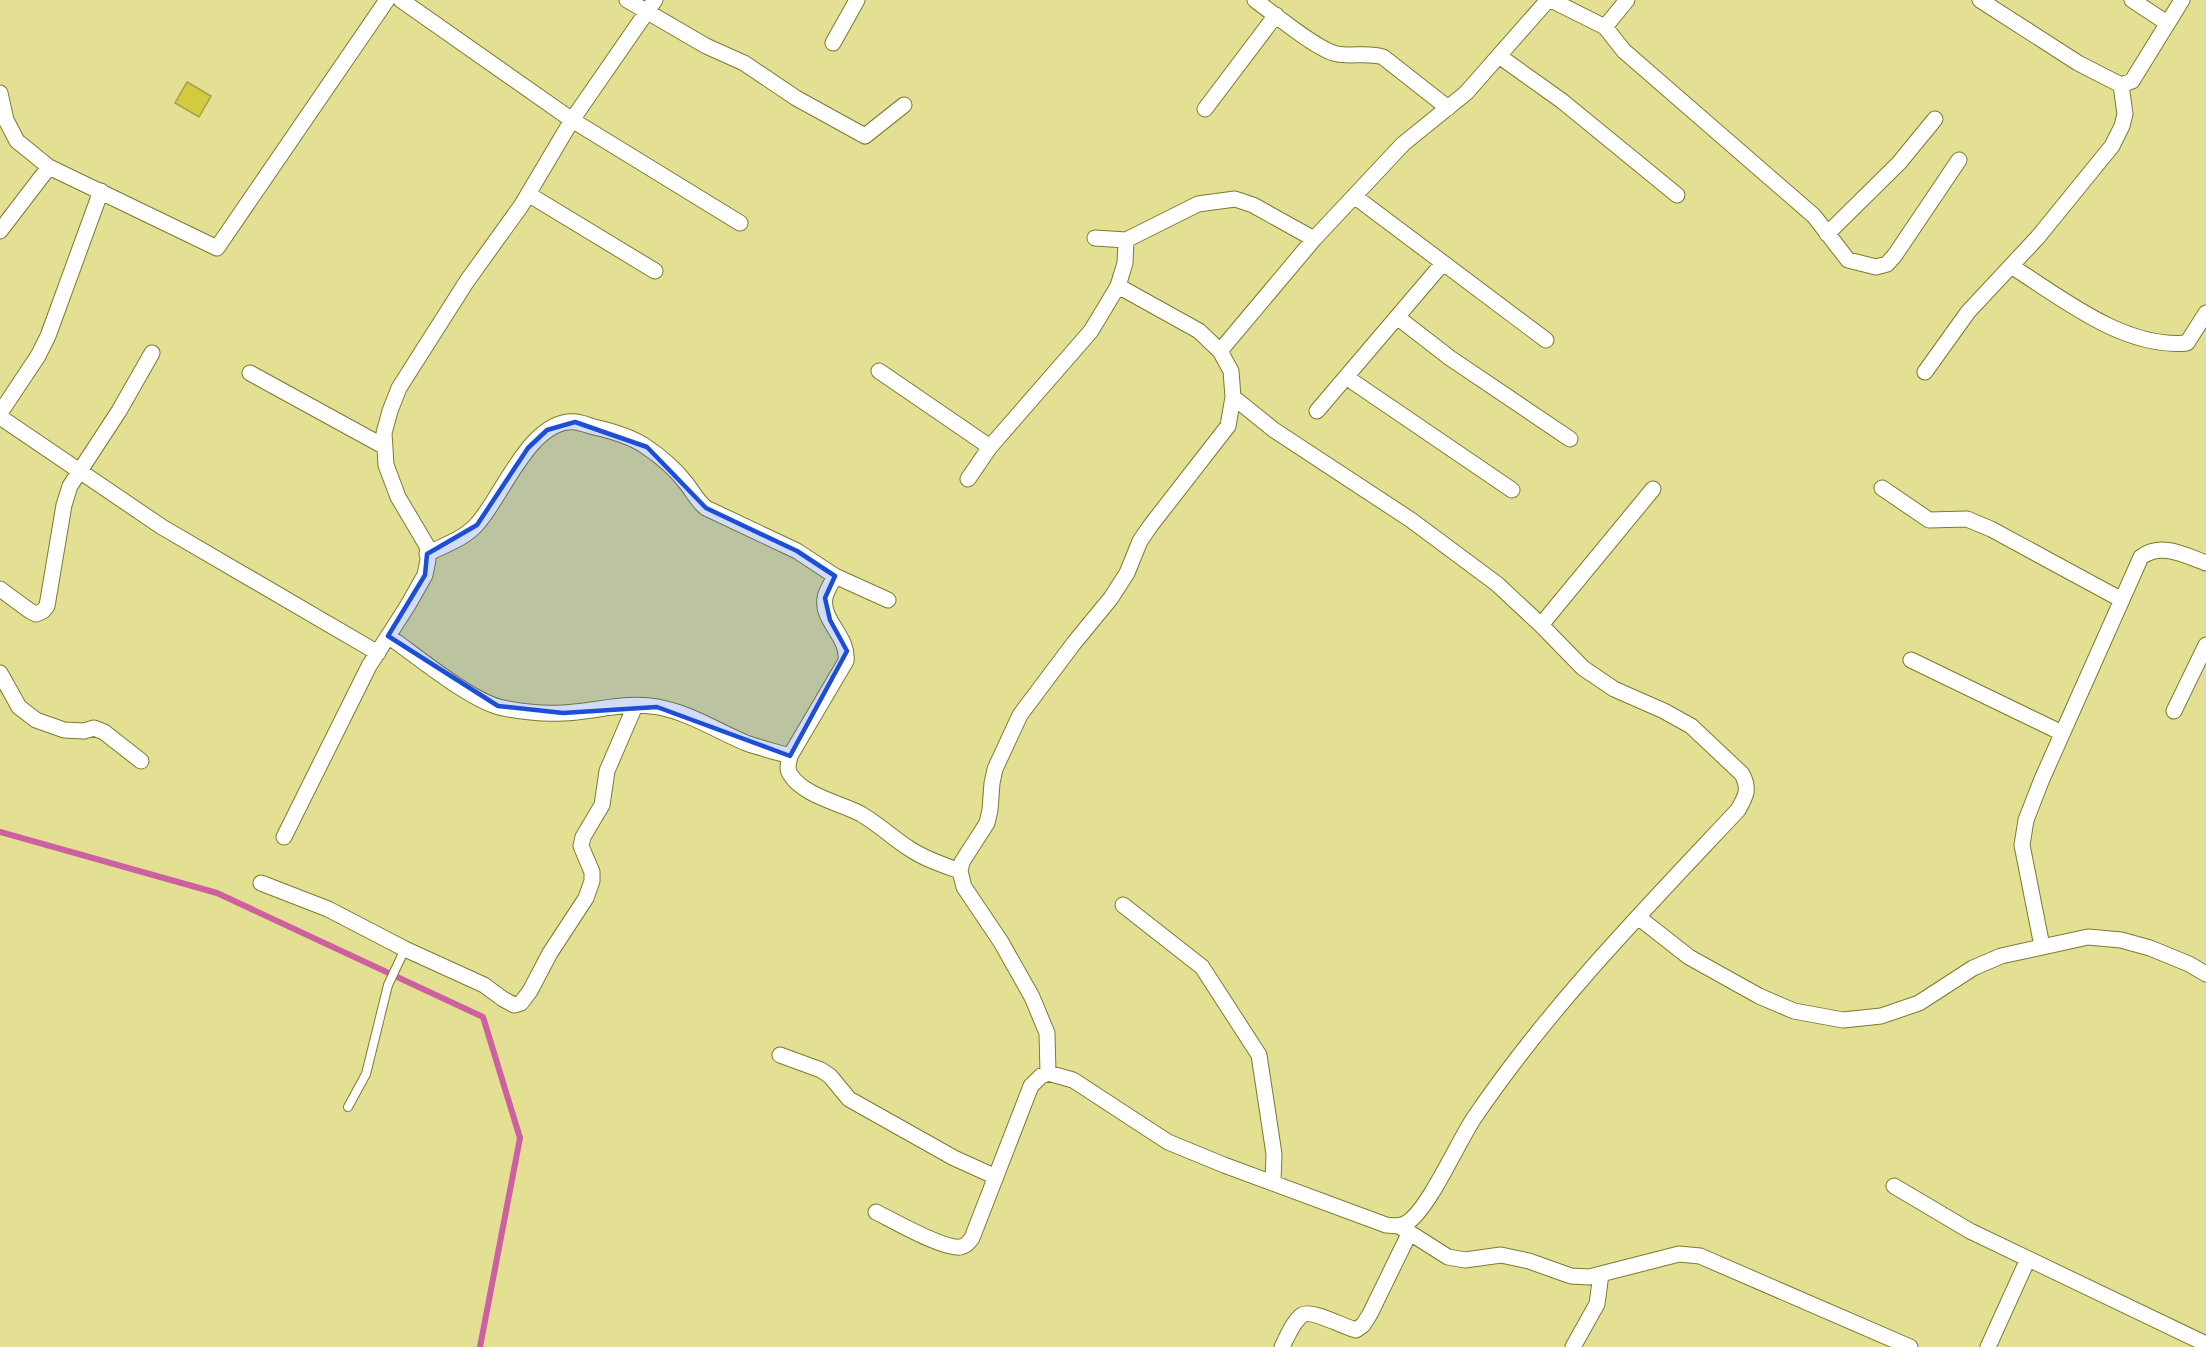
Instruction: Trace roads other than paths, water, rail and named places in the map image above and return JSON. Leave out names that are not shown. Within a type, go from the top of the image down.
[{"type":"street","points":[[0,93],[6,120],[17,141],[49,167],[217,248],[387,0]]},
{"type":"street","points":[[401,0],[573,120],[740,223]]},
{"type":"street","points":[[627,0],[651,6],[706,46],[744,63],[796,98],[865,136],[904,105]]},
{"type":"street","points":[[833,43],[857,0]]},
{"type":"street","points":[[1255,0],[1314,42],[1335,54],[1374,54],[1383,57],[1448,108]]},
{"type":"street","points":[[1220,351],[1314,239],[1402,144],[1466,93],[1550,0],[1605,27],[1624,51],[1814,216],[1848,260],[1876,267],[1887,264],[1959,160]]},
{"type":"street","points":[[1605,27],[1626,0]]},
{"type":"street","points":[[1980,0],[2078,63],[2121,86]]},
{"type":"street","points":[[2132,0],[2167,23]]},
{"type":"street","points":[[2121,86],[2132,81],[2182,0]]},
{"type":"street","points":[[284,837],[369,666],[425,574],[427,546],[398,497],[386,465],[384,433],[399,388],[466,281],[528,194],[573,120],[651,6]]},
{"type":"street","points":[[1205,109],[1276,15]]},
{"type":"street","points":[[1499,56],[1562,101],[1677,195]]},
{"type":"street","points":[[1924,372],[1953,330],[2038,237],[2112,146],[2126,114],[2121,86]]},
{"type":"street","points":[[1827,234],[1899,163],[1935,119]]},
{"type":"street","points":[[0,231],[49,167]]},
{"type":"street","points":[[101,191],[48,336],[38,356],[0,415],[162,527],[378,653]]},
{"type":"street","points":[[528,194],[655,271]]},
{"type":"street","points":[[1354,196],[1546,340]]},
{"type":"street","points":[[1095,238],[1126,240],[1198,204],[1235,199],[1253,205],[1314,239]]},
{"type":"street","points":[[968,479],[990,447],[1091,331],[1118,286],[1125,263],[1126,240]]},
{"type":"street","points":[[1317,411],[1443,263]]},
{"type":"street","points":[[2010,266],[2110,328],[2131,336],[2170,344],[2187,343],[2206,313]]},
{"type":"street","points":[[1048,1073],[1047,1032],[1032,997],[1001,942],[964,887],[960,871],[962,862],[987,823],[995,769],[1020,715],[1111,598],[1127,573],[1140,541],[1228,426],[1233,397],[1231,371],[1220,351],[1199,331],[1118,286]]},
{"type":"street","points":[[1397,317],[1450,358],[1570,439]]},
{"type":"street","points":[[0,590],[36,614],[47,606],[64,505],[70,486],[119,411],[152,353]]},
{"type":"street","points":[[879,371],[990,447]]},
{"type":"street","points":[[250,373],[385,447]]},
{"type":"street","points":[[1346,377],[1512,490]]},
{"type":"street","points":[[1233,397],[1274,430],[1411,520],[1497,584],[1583,668],[1614,689],[1664,711],[1691,726],[1742,774],[1747,783],[1748,792],[1737,810],[1551,1014],[1473,1119],[1422,1208],[1404,1230],[1370,1314],[1363,1325],[1356,1330],[1318,1315],[1303,1314],[1294,1324],[1282,1347]]},
{"type":"street","points":[[428,554],[466,534],[477,525],[528,448],[547,430],[560,424],[575,422],[609,430],[646,447],[686,482],[698,501],[706,508],[797,551],[835,576],[888,600]]},
{"type":"street","points":[[1882,488],[1929,520],[1967,519],[1991,529],[2122,600]]},
{"type":"street","points":[[1541,625],[1653,489]]},
{"type":"street","points":[[2042,946],[2022,844],[2026,820],[2062,733],[2141,557],[2151,550],[2162,549],[2206,563]]},
{"type":"street","points":[[835,576],[825,598],[826,610],[847,651],[846,661],[790,756],[789,773],[806,788],[829,801],[861,814],[912,851],[960,871]]},
{"type":"street","points":[[388,636],[481,699],[498,706],[525,712],[563,713],[635,706],[657,707],[714,727],[747,743],[790,756]]},
{"type":"street","points":[[2174,711],[2206,645]]},
{"type":"street","points":[[1911,660],[2062,733]]},
{"type":"street","points":[[0,673],[19,706],[36,720],[64,730],[84,731],[94,728],[104,732],[141,761]]},
{"type":"street","points":[[261,884],[327,909],[404,953],[484,985],[514,1005],[521,1003],[586,898],[592,880],[581,846],[583,837],[603,804],[607,771],[635,706]]},
{"type":"street","points":[[1123,905],[1202,967],[1259,1055],[1274,1154],[1273,1182]]},
{"type":"street","points":[[1638,917],[1689,957],[1759,996],[1794,1011],[1843,1020],[1881,1016],[1918,1003],[1973,968],[2001,956],[2088,937],[2121,940],[2150,948],[2189,964],[2206,974]]},
{"type":"street","points":[[780,1055],[821,1070],[830,1076],[849,1099],[954,1158],[996,1177]]},
{"type":"street","points":[[876,1212],[948,1246],[962,1247],[967,1244],[972,1238],[1031,1086],[1041,1076],[1048,1073],[1073,1080],[1168,1142],[1224,1165],[1404,1230],[1448,1257],[1465,1260],[1501,1255],[1529,1261],[1570,1276],[1589,1277],[1679,1254],[1700,1257],[1910,1347]]},
{"type":"street","points":[[1894,1186],[1970,1231],[2206,1344]]},
{"type":"street","points":[[1988,1347],[2028,1259]]},
{"type":"street","points":[[1573,1347],[1597,1304],[1601,1274]]},
{"type":"lane","points":[[348,1107],[366,1074],[379,1013],[388,985],[404,953]]},
{"type":"waterway","points":[[0,832],[217,893],[483,1017],[520,1138],[480,1347]]}]
